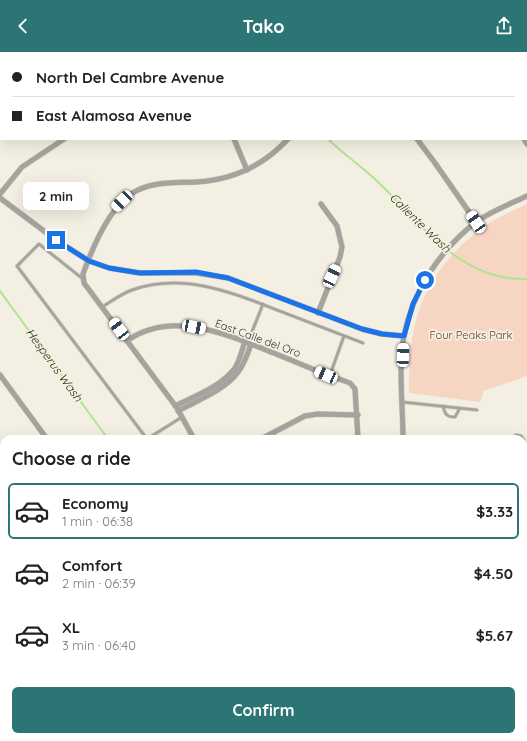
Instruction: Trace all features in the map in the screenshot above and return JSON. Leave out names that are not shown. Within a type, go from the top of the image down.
[{"type":"street","points":[[0,194],[22,167],[62,140]]},
{"type":"street","points":[[234,140],[247,170]]},
{"type":"street","points":[[192,435],[177,408],[84,283],[83,274],[110,215],[132,193],[156,185],[217,180],[247,170],[273,155],[287,140]]},
{"type":"street","points":[[418,140],[436,163],[476,222]]},
{"type":"street","points":[[403,435],[402,402],[404,336],[413,304],[430,273],[453,243],[476,222],[527,196]]},
{"type":"street","points":[[0,198],[56,240],[89,261],[109,268],[140,273],[196,272],[222,277],[362,329],[382,334],[404,336]]},
{"type":"street","points":[[318,313],[340,257],[342,246],[337,226],[321,204]]},
{"type":"street","name":"East Calle del Oro","points":[[127,340],[147,330],[179,326],[208,330],[248,343],[350,383],[355,389],[358,415]]},
{"type":"street","points":[[177,408],[228,376],[235,367],[248,343]]},
{"type":"street","points":[[0,375],[44,435]]},
{"type":"street","points":[[269,435],[305,416],[318,414],[358,415],[358,435]]},
{"type":"lane","points":[[83,279],[39,244],[17,266],[144,435]]},
{"type":"lane","points":[[102,307],[132,290],[156,285],[199,284],[219,288],[363,343]]},
{"type":"lane","points":[[248,343],[263,304]]},
{"type":"lane","points":[[329,376],[344,336]]},
{"type":"lane","points":[[402,402],[477,410]]},
{"type":"lane","points":[[443,406],[445,414],[448,417],[455,417],[460,408]]},
{"type":"lane","points":[[153,435],[182,417]]},
{"type":"green space","name":"Four Peaks Park","points":[[527,204],[527,376],[484,391],[480,402],[409,393],[410,355],[416,320],[429,287],[439,271],[452,255],[474,234],[494,220]]},
{"type":"waterway","name":"Caliente Wash","points":[[329,140],[373,177],[444,248],[463,261],[482,271],[503,277],[527,279]]},
{"type":"waterway","name":"Hesperus Wash","points":[[0,291],[105,435]]},
{"type":"route","points":[[56,240],[89,261],[109,268],[140,273],[196,272],[217,275],[362,329],[382,334],[404,336],[413,304],[425,280]]}]
